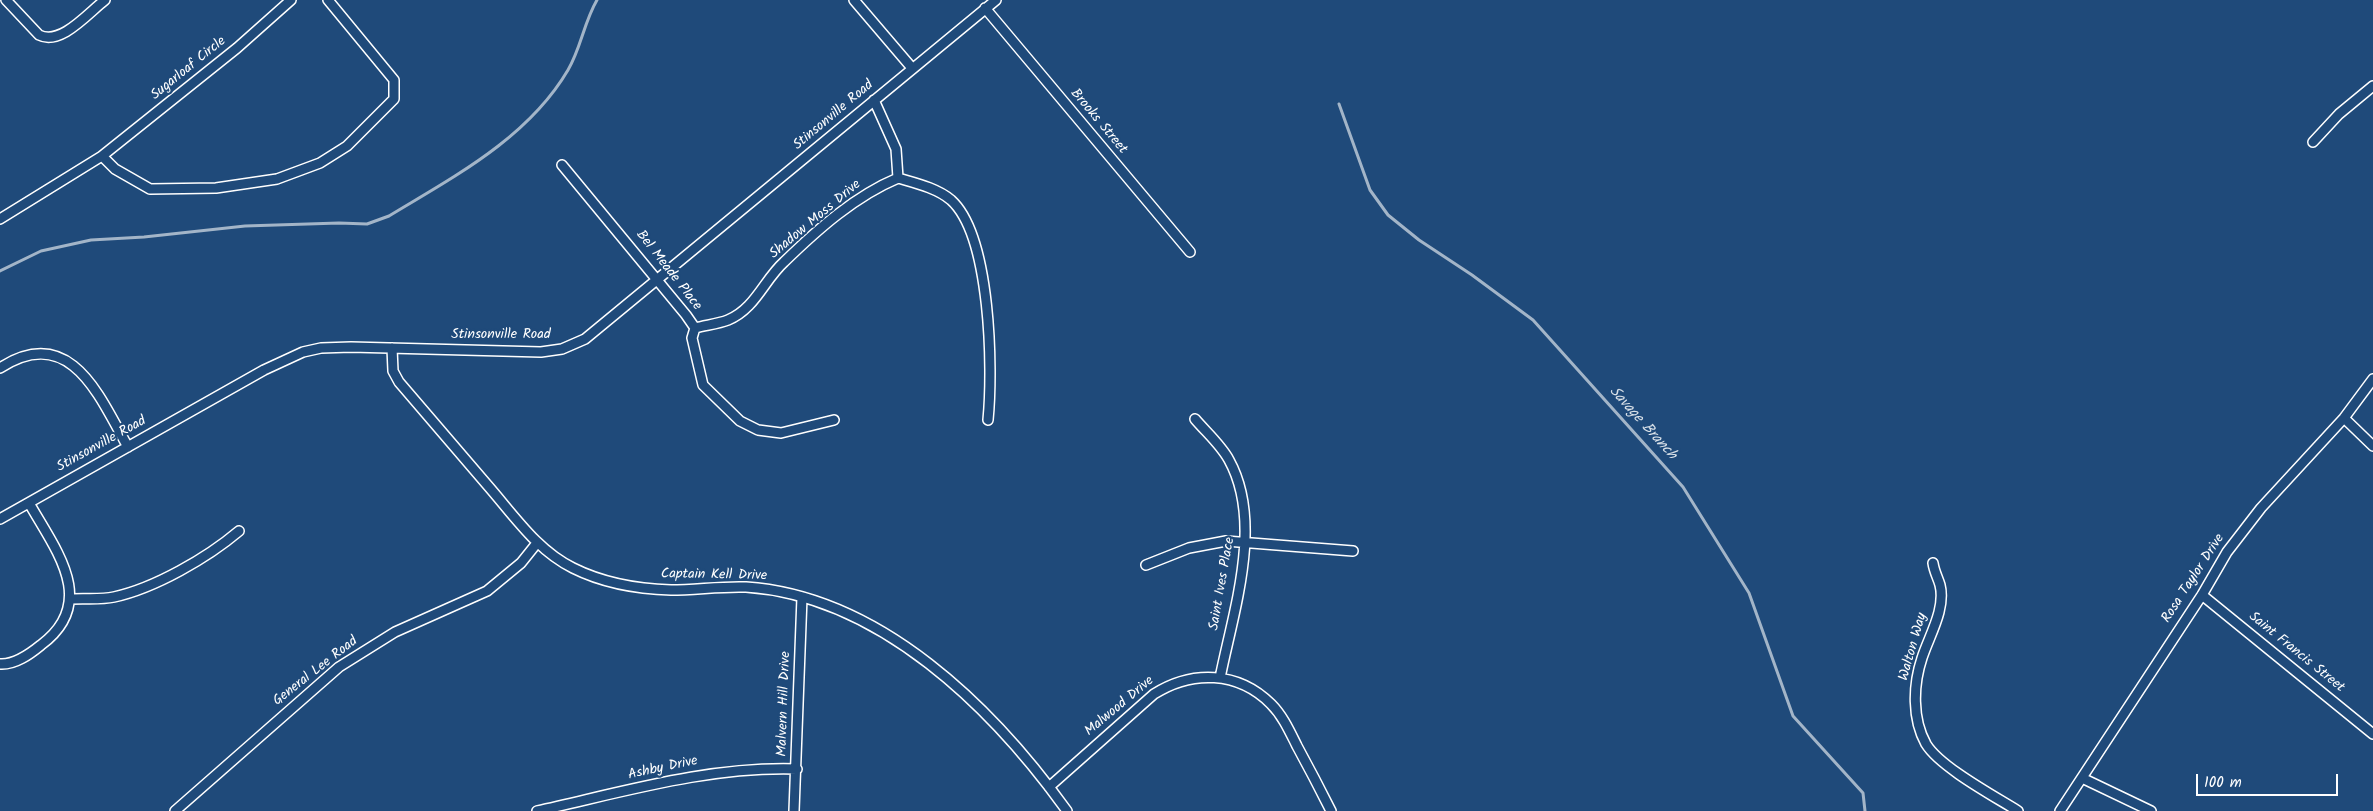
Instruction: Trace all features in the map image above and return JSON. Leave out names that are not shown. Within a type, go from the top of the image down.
[{"type":"street","points":[[6,0],[39,35],[46,38],[58,36],[104,0]]},
{"type":"street","name":"Sugarloaf Circle","points":[[0,219],[102,156],[237,48],[291,0]]},
{"type":"street","points":[[102,156],[115,169],[150,189],[216,188],[277,179],[320,163],[346,146],[394,98],[394,80],[328,0]]},
{"type":"street","points":[[854,0],[912,68]]},
{"type":"street","name":"Stinsonville Road","points":[[0,519],[264,370],[303,352],[320,348],[392,348],[512,352],[562,349],[585,339],[996,0]]},
{"type":"street","name":"Brooks Street","points":[[986,8],[1190,252]]},
{"type":"street","points":[[2313,142],[2339,114],[2373,86]]},
{"type":"street","points":[[874,100],[896,148],[898,178],[925,187],[950,199],[960,210],[968,228],[987,304],[991,355],[988,420]]},
{"type":"street","name":"Bel Meade Place","points":[[562,165],[658,278],[695,328],[692,338],[703,385],[740,421],[758,430],[781,433],[834,420]]},
{"type":"street","name":"Shadow Moss Drive","points":[[695,328],[728,320],[740,313],[754,300],[783,262],[866,193],[898,178]]},
{"type":"street","name":"Captain Kell Drive","points":[[392,348],[393,371],[399,382],[537,543],[550,555],[573,568],[617,584],[671,590],[746,587],[777,591],[802,597],[856,617],[918,655],[991,720],[1049,787],[1067,811]]},
{"type":"street","points":[[0,368],[21,358],[42,355],[57,357],[74,366],[90,381],[128,446]]},
{"type":"street","name":"Rosa Taylor Drive","points":[[2060,811],[2202,595],[2227,552],[2261,508],[2344,418],[2373,379]]},
{"type":"street","points":[[2344,418],[2373,446]]},
{"type":"street","name":"Saint Ives Place","points":[[1195,419],[1229,460],[1242,494],[1245,511],[1246,541],[1220,678]]},
{"type":"street","points":[[0,664],[6,664],[29,654],[54,636],[65,618],[71,599],[69,579],[61,560],[29,503]]},
{"type":"street","points":[[71,599],[112,597],[136,590],[161,579],[221,546],[239,530]]},
{"type":"street","points":[[1146,565],[1189,548],[1226,541],[1246,541],[1353,551]]},
{"type":"street","name":"General Lee Road","points":[[175,811],[339,667],[394,632],[487,591],[520,563],[537,543]]},
{"type":"street","name":"Walton Way","points":[[1933,564],[1940,586],[1941,600],[1938,615],[1917,675],[1916,703],[1921,732],[1927,745],[1945,762],[2018,811]]},
{"type":"street","name":"Saint Francis Street","points":[[2202,595],[2373,734]]},
{"type":"street","name":"Malvern Hill Drive","points":[[794,811],[802,597]]},
{"type":"street","name":"Malwood Drive","points":[[1049,787],[1126,717],[1171,684],[1190,678],[1220,678],[1256,692],[1271,704],[1286,724],[1331,811]]},
{"type":"street","name":"Ashby Drive","points":[[537,811],[718,772],[763,768],[797,769]]},
{"type":"street","points":[[2082,778],[2151,811]]},
{"type":"waterway","points":[[0,271],[41,251],[91,240],[144,237],[245,226],[367,224],[389,216],[488,154],[532,116],[552,94],[568,70],[597,0]]},
{"type":"waterway","name":"Savage Branch","points":[[1339,104],[1370,190],[1388,215],[1419,240],[1472,275],[1533,320],[1683,487],[1749,593],[1793,716],[1863,793],[1865,811]]}]
